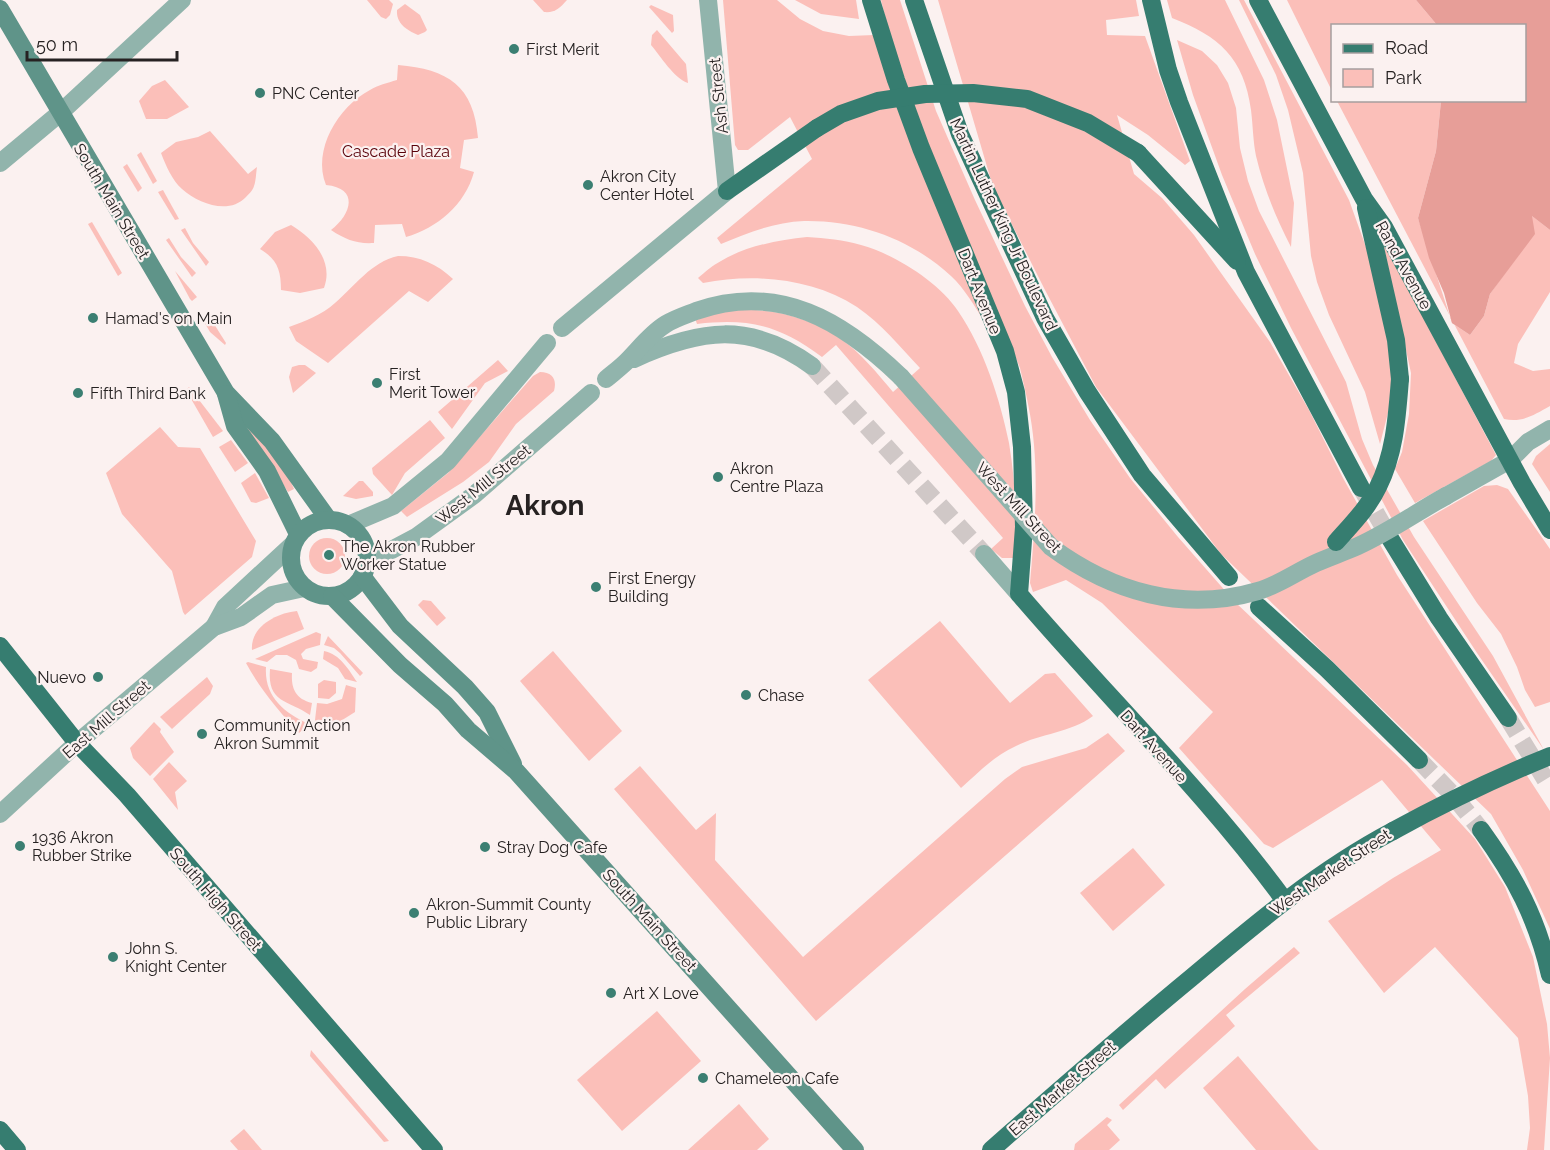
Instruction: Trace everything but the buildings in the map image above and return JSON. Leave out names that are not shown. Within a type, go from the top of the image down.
[{"type":"main road","name":"Dart Avenue","points":[[872,0],[896,80],[921,148],[1005,351],[1016,392],[1022,447],[1024,515],[1019,594],[1074,659],[1253,858],[1285,901]]},
{"type":"main road","name":"Martin Luther King Jr Boulevard","points":[[914,0],[960,134],[1045,318],[1087,391],[1142,475],[1229,577]]},
{"type":"main road","points":[[1151,0],[1172,81],[1246,272],[1361,488]]},
{"type":"main road","name":"Rand Avenue","points":[[1258,0],[1364,199],[1384,227],[1550,530]]},
{"type":"main road","name":"South Main Street","points":[[0,9],[226,393],[272,441],[328,519]]},
{"type":"main road","points":[[727,191],[817,128],[841,114],[878,100],[925,94],[973,93],[1027,99],[1088,123],[1138,153],[1246,272]]},
{"type":"main road","points":[[1313,564],[1361,514],[1378,488],[1390,457],[1397,426],[1400,379],[1396,340],[1364,199]]},
{"type":"main road","name":"South Main Street","points":[[226,393],[235,426],[267,471],[295,540]]},
{"type":"main road","points":[[328,519],[348,525],[357,532],[367,552],[364,569],[354,586],[344,593],[332,596],[312,593],[296,579],[292,568],[290,557],[295,540],[306,526],[317,521],[328,519]]},
{"type":"main road","points":[[1391,540],[1439,618],[1508,718]]},
{"type":"main road","name":"South Main Street","points":[[364,569],[400,626],[465,687],[487,712],[516,771]]},
{"type":"main road","name":"South Main Street","points":[[332,596],[400,665],[445,704],[468,730],[516,771],[855,1150]]},
{"type":"main road","points":[[1259,607],[1327,669],[1419,760]]},
{"type":"main road","name":"South High Street","points":[[0,646],[77,743],[127,795],[434,1150]]},
{"type":"main road","name":"West Market Street","points":[[1134,1025],[1256,923],[1344,860],[1449,801],[1550,756]]},
{"type":"main road","points":[[1481,830],[1503,860],[1528,906],[1544,949],[1550,975]]},
{"type":"main road","name":"East Market Street","points":[[991,1150],[1134,1025]]},
{"type":"main road","points":[[0,1130],[17,1150]]},
{"type":"street","points":[[0,163],[60,113],[182,0]]},
{"type":"street","name":"Ash Street","points":[[708,0],[727,191]]},
{"type":"street","points":[[562,328],[727,191]]},
{"type":"street","name":"West Mill Street","points":[[606,379],[653,334],[666,324],[684,316],[739,301],[787,304],[802,309],[839,327],[878,354],[1051,547],[1096,576],[1120,586],[1152,595],[1185,600],[1211,600],[1260,591],[1313,564],[1360,545],[1510,460],[1528,442],[1550,429]]},
{"type":"street","points":[[624,364],[666,344],[722,333],[750,336],[772,342],[793,352],[812,366]]},
{"type":"street","points":[[348,525],[393,506],[448,461],[547,343]]},
{"type":"street","name":"West Mill Street","points":[[364,569],[416,537],[474,495],[591,393]]},
{"type":"street","name":"East Mill Street","points":[[214,627],[225,607],[295,540]]},
{"type":"street","name":"Dart Avenue","points":[[984,554],[1019,594]]},
{"type":"street","name":"East Mill Street","points":[[0,814],[77,743],[214,627],[242,617],[272,595],[304,588]]},
{"type":"green space","points":[[367,0],[389,0],[393,4],[390,15],[386,19],[381,17]]},
{"type":"green space","points":[[533,0],[567,0],[557,9],[544,12]]},
{"type":"green space","points":[[723,0],[777,0],[800,19],[823,31],[849,36],[874,35],[986,324],[961,287],[935,263],[901,242],[864,228],[824,222],[782,223],[721,244],[717,238],[812,159],[790,117],[748,150],[738,150],[735,145]]},
{"type":"green space","points":[[795,0],[856,0],[859,19],[821,14]]},
{"type":"green space","points":[[881,0],[900,0],[936,111],[1025,306],[1052,357],[1090,420],[1130,478],[1235,602],[1407,765],[1475,839],[1505,887],[1533,957],[1547,1024],[1550,1058],[1544,1150],[1527,1150],[1530,1128],[1528,1096],[1518,1038],[1435,947],[1384,993],[1328,921],[1393,878],[1441,850],[1382,780],[1273,848],[1264,844],[1179,748],[1213,712],[1102,603],[1066,580],[1033,592],[1030,583],[1035,514],[1035,462],[1030,416],[1020,368],[926,140],[909,94]]},
{"type":"green space","points":[[938,0],[1136,0],[1139,16],[1106,20],[1107,35],[1145,36],[1190,161],[1185,165],[1148,135],[1117,115],[1134,174],[1162,198],[1194,235],[1270,342],[1397,575],[1550,811],[1550,929],[1523,870],[1491,814],[1221,554],[1096,387],[993,187]]},
{"type":"green space","points":[[1167,0],[1225,0],[1264,80],[1277,120],[1294,203],[1291,247],[1271,203],[1259,168],[1248,92],[1242,76],[1235,63],[1216,41],[1172,18]]},
{"type":"green space","points":[[1239,0],[1244,0],[1349,200],[1371,261],[1393,359],[1389,409],[1380,444],[1365,392],[1329,315],[1317,282],[1311,256],[1303,173],[1288,110],[1276,75]]},
{"type":"green space","points":[[1287,0],[1416,0],[1436,24],[1331,24],[1331,89]]},
{"type":"green space","points":[[405,4],[420,15],[427,30],[425,32],[418,35],[400,22],[397,10]]},
{"type":"green space","points":[[651,5],[673,15],[674,31],[672,33],[649,7]]},
{"type":"green space","points":[[657,30],[686,64],[688,83],[673,72],[651,45],[652,35]]},
{"type":"green space","points":[[1177,40],[1202,51],[1217,65],[1228,83],[1236,108],[1240,148],[1248,181],[1259,211],[1346,382],[1362,439],[1373,465],[1414,537],[1493,656],[1544,750],[1403,540],[1291,328],[1255,254],[1222,175],[1193,95]]},
{"type":"green space","name":"Cascade Plaza","points":[[398,65],[416,67],[444,76],[464,93],[471,105],[478,138],[464,140],[460,168],[474,172],[470,184],[457,205],[428,228],[406,237],[402,224],[375,225],[374,243],[357,242],[331,230],[344,217],[349,203],[344,191],[326,185],[322,158],[325,144],[338,118],[358,98],[376,87],[397,80]]},
{"type":"green space","points":[[165,80],[189,107],[167,119],[146,119],[139,101],[152,86]]},
{"type":"green space","points":[[1338,102],[1441,102],[1436,151],[1418,218],[1449,315]]},
{"type":"green space","points":[[210,131],[248,174],[257,167],[252,190],[239,202],[231,205],[205,203],[189,194],[172,177],[161,153],[176,142],[198,137]]},
{"type":"green space","points":[[141,152],[157,181],[153,184],[137,155]]},
{"type":"green space","points":[[127,164],[142,188],[138,192],[123,167]]},
{"type":"green space","points":[[163,190],[179,219],[175,220],[158,192]]},
{"type":"green space","points":[[1531,215],[1550,230],[1550,292],[1518,344],[1514,363],[1533,371],[1550,369],[1550,406],[1522,419],[1504,419],[1454,325],[1470,335],[1484,316],[1490,294],[1511,264]]},
{"type":"green space","points":[[92,222],[122,273],[118,276],[88,224]]},
{"type":"green space","points":[[291,225],[320,251],[326,269],[324,288],[300,293],[281,290],[277,266],[260,249],[275,232]]},
{"type":"green space","points":[[185,228],[193,243],[209,262],[206,266],[181,230]]},
{"type":"green space","points":[[807,237],[855,243],[887,255],[928,280],[950,300],[958,311],[976,341],[983,358],[996,392],[1009,443],[1018,548],[1013,558],[1002,558],[991,549],[1003,538],[836,345],[822,357],[792,338],[763,326],[732,322],[697,324],[695,318],[741,310],[786,314],[801,319],[828,331],[848,345],[893,392],[920,368],[883,328],[857,307],[840,297],[782,280],[742,278],[703,283],[698,278],[718,263],[741,251],[774,242]]},
{"type":"green space","points":[[169,238],[181,257],[196,273],[192,277],[166,240]]},
{"type":"green space","points":[[1382,239],[1496,455],[1491,461],[1415,503],[1395,469],[1402,452],[1409,414],[1411,373]]},
{"type":"green space","points":[[398,256],[414,257],[428,262],[453,279],[428,302],[409,291],[328,363],[296,341],[289,327],[325,311],[371,269]]},
{"type":"green space","points":[[175,271],[197,297],[192,301],[190,299]]},
{"type":"green space","points":[[209,316],[226,343],[225,345],[210,332],[203,320]]},
{"type":"green space","points":[[498,360],[508,371],[485,383],[452,429],[438,412]]},
{"type":"green space","points":[[305,365],[316,373],[293,393],[289,377],[292,367]]},
{"type":"green space","points":[[540,372],[548,373],[553,377],[554,391],[516,424],[489,462],[463,482],[407,517],[401,511],[448,473],[533,376]]},
{"type":"green space","points":[[189,387],[223,431],[213,437],[186,390]]},
{"type":"green space","points":[[430,420],[445,438],[405,473],[392,495],[373,474],[372,468]]},
{"type":"green space","points":[[243,422],[278,462],[294,489],[288,492]]},
{"type":"green space","points":[[160,427],[178,447],[200,448],[256,541],[252,557],[185,615],[172,571],[122,514],[106,473]]},
{"type":"green space","points":[[231,440],[248,463],[235,472],[219,447]]},
{"type":"green space","points":[[1550,444],[1550,492],[1532,464],[1536,456]]},
{"type":"green space","points":[[255,473],[269,498],[256,503],[251,502],[241,483]]},
{"type":"green space","points":[[359,481],[363,481],[373,492],[373,496],[356,499],[343,496]]},
{"type":"green space","points":[[1497,485],[1508,489],[1550,549],[1550,702],[1535,707],[1525,690],[1501,634],[1477,603],[1423,521],[1484,486]]},
{"type":"green space","points":[[327,538],[340,543],[345,556],[340,569],[327,574],[314,569],[309,556],[314,543]]},
{"type":"green space","points":[[423,600],[431,601],[446,618],[437,626],[418,605]]},
{"type":"green space","points":[[297,611],[304,629],[252,650],[252,642],[260,628],[273,618]]},
{"type":"green space","points":[[940,621],[1010,703],[1045,674],[1055,673],[1093,716],[1075,726],[1008,750],[961,788],[868,680]]},
{"type":"green space","points":[[316,632],[321,634],[320,645],[306,649],[301,654],[303,659],[318,662],[317,668],[311,672],[299,669],[296,660],[287,655],[276,655],[267,662],[255,659]]},
{"type":"green space","points":[[328,636],[363,673],[360,676],[340,653],[324,645]]},
{"type":"green space","points":[[324,651],[335,655],[357,682],[345,679],[338,668],[323,659]]},
{"type":"green space","points":[[553,651],[622,731],[589,761],[520,681]]},
{"type":"green space","points":[[246,663],[266,667],[268,687],[277,702],[291,715],[309,724],[299,733],[251,673]]},
{"type":"green space","points":[[270,669],[292,673],[292,684],[298,696],[312,703],[310,715],[276,695],[270,680]]},
{"type":"green space","points":[[207,677],[213,686],[210,694],[172,729],[160,717]]},
{"type":"green space","points":[[324,680],[336,682],[336,693],[329,699],[318,698],[318,684]]},
{"type":"green space","points":[[346,685],[356,688],[355,712],[328,729],[320,727],[315,720],[317,703],[327,704],[342,699]]},
{"type":"green space","points":[[154,722],[161,729],[160,732],[174,752],[150,776],[133,758],[130,748]]},
{"type":"green space","points":[[1108,733],[1125,751],[816,1021],[614,789],[640,766],[696,830],[716,813],[715,860],[803,957],[1005,779],[1022,767],[1086,748]]},
{"type":"green space","points":[[169,762],[187,781],[175,792],[178,810],[153,779]]},
{"type":"green space","points":[[1133,848],[1165,885],[1113,931],[1080,893]]},
{"type":"green space","points":[[1294,947],[1300,953],[1226,1015],[1235,1026],[1165,1089],[1156,1079],[1123,1110],[1119,1105]]},
{"type":"green space","points":[[657,1011],[701,1061],[622,1131],[577,1080]]},
{"type":"green space","points":[[311,1050],[389,1141],[384,1142],[310,1056]]},
{"type":"green space","points":[[1238,1056],[1319,1150],[1256,1150],[1203,1088]]},
{"type":"green space","points":[[739,1104],[769,1139],[757,1150],[688,1150]]},
{"type":"green space","points":[[1107,1117],[1112,1120],[1107,1125],[1120,1140],[1109,1150],[1074,1150],[1075,1144]]},
{"type":"green space","points":[[244,1129],[262,1150],[238,1150],[230,1141]]},
{"type":"shaded area","points":[[1416,0],[1550,0],[1550,230],[1532,216],[1535,234],[1490,294],[1484,316],[1470,335],[1452,323],[1444,293],[1429,258],[1418,218],[1436,151],[1441,102],[1526,102],[1526,24],[1436,24]]},
{"type":"tunnel","points":[[812,366],[984,554]]},
{"type":"tunnel","points":[[1362,489],[1391,540]]},
{"type":"tunnel","points":[[1508,718],[1550,787]]},
{"type":"tunnel","points":[[1419,760],[1452,794],[1481,830]]},
{"type":"place","name":"First Merit","points":[[514,49]]},
{"type":"place","name":"PNC Center","points":[[260,93]]},
{"type":"place","name":"Akron City Center Hotel","points":[[588,185]]},
{"type":"place","name":"Hamad's on Main","points":[[93,318]]},
{"type":"place","name":"First Merit Tower","points":[[377,383]]},
{"type":"place","name":"Fifth Third Bank","points":[[78,393]]},
{"type":"place","name":"Akron Centre Plaza","points":[[718,477]]},
{"type":"place","name":"The Akron Rubber Worker Statue","points":[[329,555]]},
{"type":"place","name":"First Energy Building","points":[[596,587]]},
{"type":"place","name":"Nuevo","points":[[98,677]]},
{"type":"place","name":"Chase","points":[[746,695]]},
{"type":"place","name":"Community Action Akron Summit","points":[[202,734]]},
{"type":"place","name":"1936 Akron Rubber Strike","points":[[20,846]]},
{"type":"place","name":"Stray Dog Cafe","points":[[485,847]]},
{"type":"place","name":"Akron-Summit County Public Library","points":[[414,913]]},
{"type":"place","name":"John S. Knight Center","points":[[113,957]]},
{"type":"place","name":"Art X Love","points":[[611,993]]},
{"type":"place","name":"Chameleon Cafe","points":[[703,1078]]},
{"type":"district","name":"Akron","points":[[545,505]]}]
